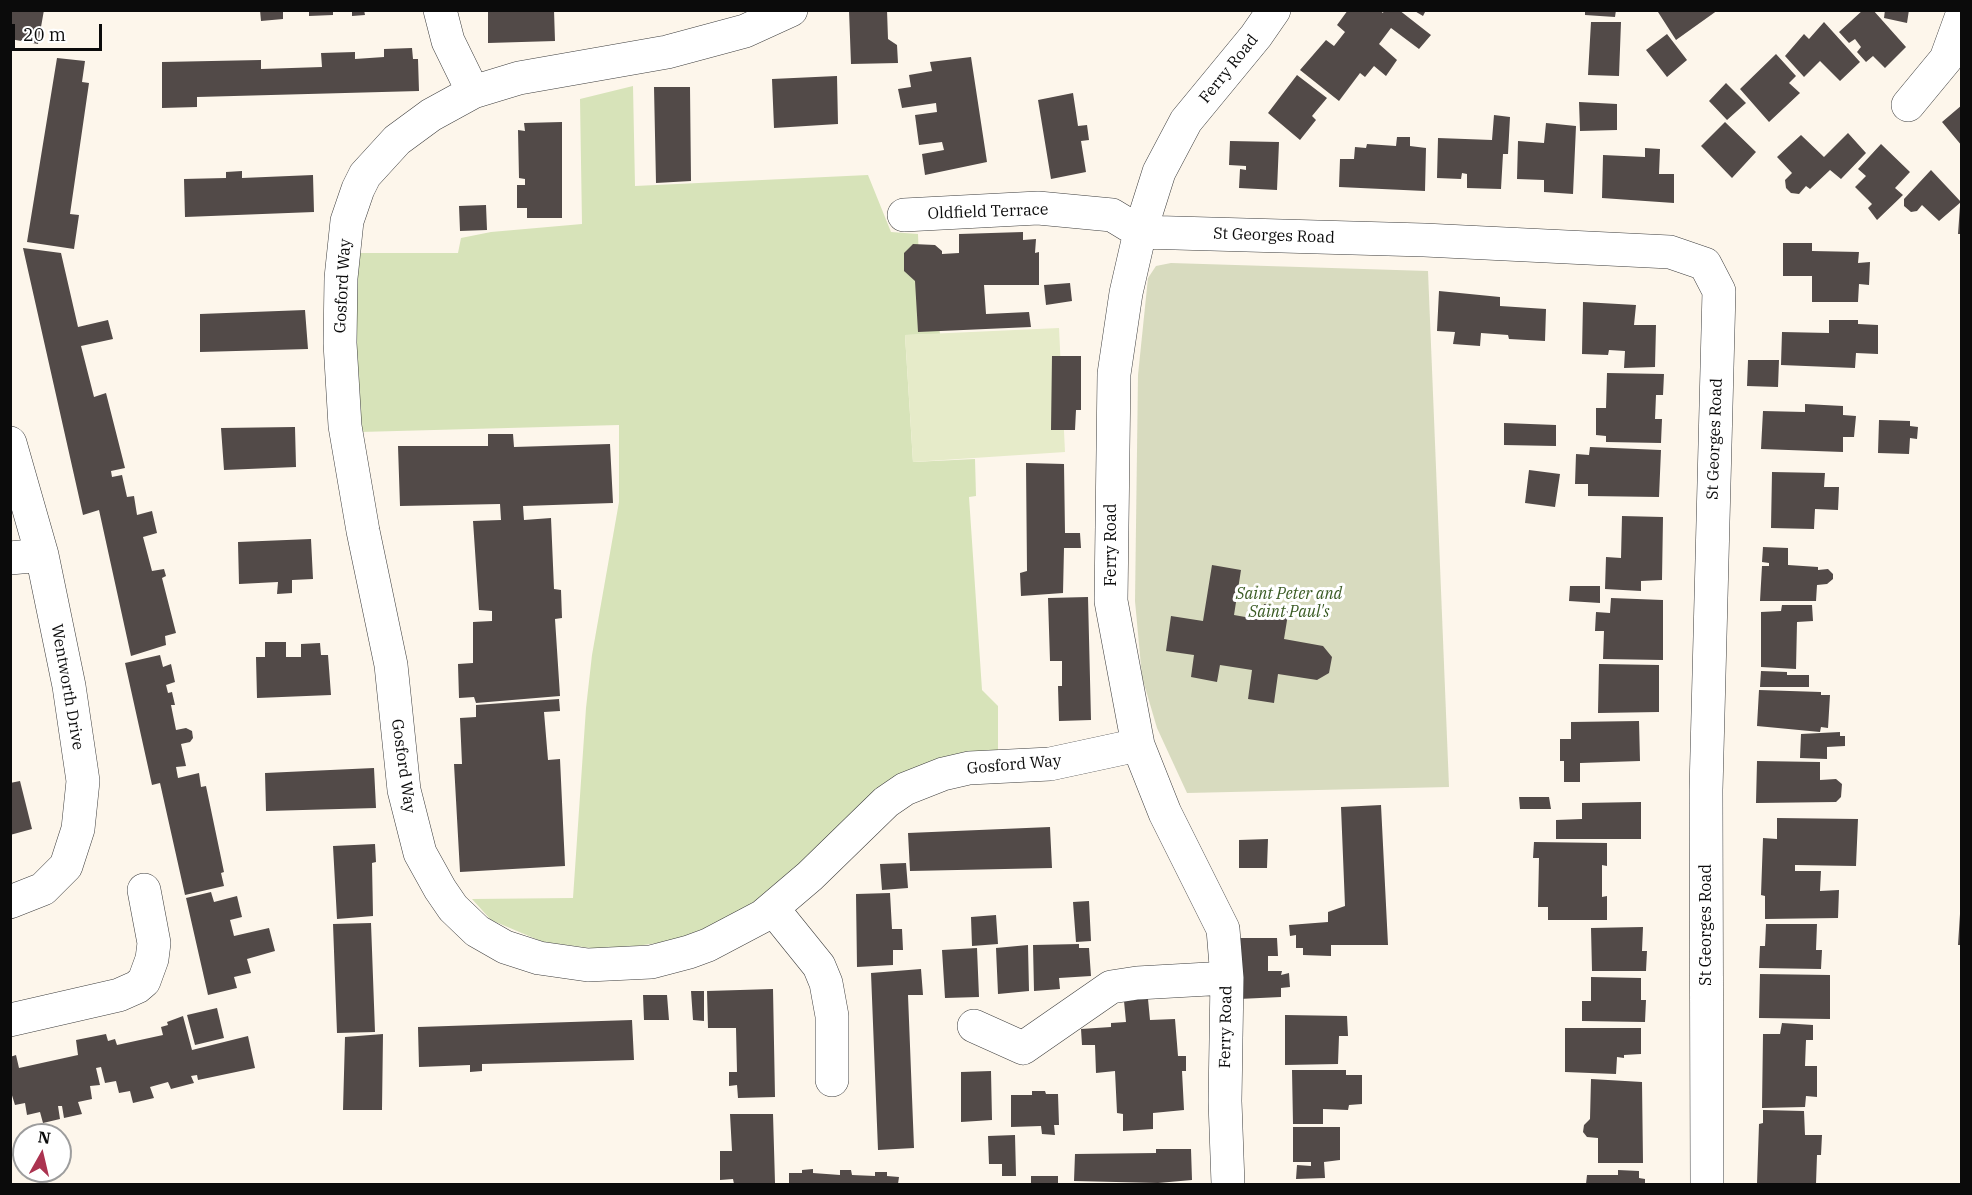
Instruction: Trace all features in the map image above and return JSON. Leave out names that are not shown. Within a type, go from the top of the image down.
[{"type":"street","points":[[440,10],[448,41],[473,92]]},
{"type":"street","name":"Gosford Way","points":[[791,10],[745,31],[667,52],[519,78],[473,92],[417,123],[385,152],[366,174],[347,221],[341,278],[340,343],[345,426],[391,665],[404,790],[420,853],[453,908],[477,931],[498,943],[521,953],[557,962],[588,965],[651,962],[689,952],[728,936],[773,909],[886,802],[905,789],[943,774],[969,768],[1050,764],[1138,745]]},
{"type":"street","name":"Ferry Road","points":[[1228,1185],[1225,1101],[1227,978],[1223,929],[1165,813],[1138,745],[1111,601],[1114,374],[1126,293],[1140,232],[1159,172],[1186,122],[1274,10]]},
{"type":"street","points":[[1908,105],[1946,59],[1962,15]]},
{"type":"street","name":"Oldfield Terrace","points":[[904,215],[1038,208],[1112,215],[1140,232]]},
{"type":"street","name":"St Georges Road","points":[[1140,232],[1424,240],[1670,252],[1705,264],[1719,291],[1706,790],[1707,1185]]},
{"type":"street","name":"Wentworth Drive","points":[[10,443],[26,557],[69,686],[83,782],[76,837],[66,866],[43,889],[10,902]]},
{"type":"street","points":[[10,1020],[119,995],[137,987],[144,981],[152,958],[154,943],[144,890]]},
{"type":"street","points":[[773,909],[819,966],[826,983],[832,1016],[832,1080]]},
{"type":"street","points":[[974,1026],[1023,1048],[1111,987],[1126,984],[1227,978]]},
{"type":"green space","points":[[633,86],[635,186],[868,175],[891,232],[918,234],[919,262],[932,274],[940,334],[905,335],[913,462],[975,459],[976,496],[969,497],[982,690],[998,706],[998,752],[912,773],[780,885],[734,917],[672,941],[607,950],[543,942],[491,920],[472,899],[573,898],[586,708],[592,655],[619,502],[619,425],[360,432],[352,319],[355,253],[458,253],[461,238],[491,232],[582,224],[580,99]]},
{"type":"green space","name":"Saint Peter and Saint Paul's","points":[[1171,263],[1428,271],[1449,787],[1187,793],[1157,728],[1142,677],[1135,601],[1138,375],[1148,278],[1156,266]]},
{"type":"green space","points":[[1059,328],[1065,452],[913,462],[905,335]]},
{"type":"building","points":[[10,10],[44,10],[38,44],[10,39]]},
{"type":"building","points":[[260,10],[283,10],[283,19],[261,21]]},
{"type":"building","points":[[309,10],[333,10],[333,15],[309,16]]},
{"type":"building","points":[[352,10],[364,10],[365,15],[352,16]]},
{"type":"building","points":[[488,10],[554,10],[555,41],[488,43]]},
{"type":"building","points":[[849,10],[887,10],[888,39],[897,45],[898,63],[851,64]]},
{"type":"building","points":[[1348,10],[1379,10],[1383,13],[1384,10],[1399,10],[1431,35],[1419,49],[1391,28],[1379,44],[1397,60],[1386,76],[1374,66],[1365,77],[1360,73],[1339,101],[1300,70],[1326,40],[1334,46],[1345,32],[1337,25]]},
{"type":"building","points":[[1413,10],[1426,10],[1423,16]]},
{"type":"building","points":[[1585,10],[1616,10],[1615,17],[1585,15]]},
{"type":"building","points":[[1660,10],[1718,10],[1676,40],[1658,12]]},
{"type":"building","points":[[1863,10],[1873,10],[1906,47],[1885,68],[1873,56],[1866,62],[1857,52],[1861,47],[1855,39],[1849,43],[1839,32]]},
{"type":"building","points":[[1885,10],[1909,10],[1907,23],[1884,18]]},
{"type":"building","points":[[1591,22],[1621,22],[1619,76],[1588,75]]},
{"type":"building","points":[[1824,22],[1860,62],[1840,81],[1820,61],[1804,77],[1785,56],[1804,34],[1809,39]]},
{"type":"building","points":[[1667,34],[1687,60],[1667,77],[1646,50]]},
{"type":"building","points":[[412,48],[413,59],[418,59],[419,91],[197,97],[197,107],[162,108],[162,62],[261,60],[261,69],[322,67],[321,53],[355,52],[355,59],[384,57],[384,49]]},
{"type":"building","points":[[1776,54],[1796,76],[1789,83],[1800,93],[1769,122],[1740,89]]},
{"type":"building","points":[[971,57],[987,162],[925,175],[922,154],[944,150],[942,142],[919,145],[915,115],[937,112],[936,103],[902,108],[898,89],[911,87],[909,75],[932,71],[930,62]]},
{"type":"building","points":[[57,58],[85,61],[82,82],[89,83],[70,214],[79,215],[74,249],[27,242]]},
{"type":"building","points":[[1297,75],[1327,98],[1312,116],[1316,120],[1300,140],[1268,113]]},
{"type":"building","points":[[837,76],[838,124],[774,128],[772,79]]},
{"type":"building","points":[[1726,83],[1746,103],[1727,120],[1709,101]]},
{"type":"building","points":[[654,87],[690,87],[691,181],[656,183]]},
{"type":"building","points":[[1073,93],[1078,126],[1087,125],[1089,140],[1081,141],[1086,172],[1051,179],[1038,100]]},
{"type":"building","points":[[1579,102],[1617,104],[1617,130],[1580,131]]},
{"type":"building","points":[[1962,105],[1962,146],[1942,122]]},
{"type":"building","points":[[1494,115],[1510,117],[1508,154],[1503,154],[1501,189],[1467,188],[1467,174],[1462,173],[1461,179],[1437,178],[1438,138],[1492,140]]},
{"type":"building","points":[[562,122],[562,218],[527,218],[527,208],[517,208],[517,185],[525,185],[525,179],[519,178],[518,130],[525,131],[524,123]]},
{"type":"building","points":[[1725,122],[1756,152],[1732,178],[1701,146]]},
{"type":"building","points":[[1546,123],[1576,126],[1573,194],[1544,192],[1544,180],[1517,179],[1518,141],[1544,143]]},
{"type":"building","points":[[1848,133],[1866,153],[1841,179],[1830,170],[1810,189],[1806,186],[1799,194],[1791,193],[1786,188],[1785,180],[1792,173],[1777,157],[1801,135],[1824,157]]},
{"type":"building","points":[[1397,137],[1410,137],[1410,146],[1426,148],[1425,191],[1339,187],[1340,159],[1354,159],[1355,147],[1366,148],[1367,144],[1396,146]]},
{"type":"building","points":[[1230,141],[1279,142],[1277,190],[1239,188],[1240,169],[1246,170],[1246,166],[1229,165]]},
{"type":"building","points":[[1881,144],[1910,172],[1895,188],[1903,195],[1877,220],[1868,208],[1872,204],[1855,187],[1866,176],[1858,169]]},
{"type":"building","points":[[1645,148],[1660,149],[1659,174],[1674,174],[1674,203],[1602,198],[1603,155],[1645,157]]},
{"type":"building","points":[[1931,170],[1961,202],[1939,221],[1922,205],[1917,211],[1911,212],[1904,206],[1904,199]]},
{"type":"building","points":[[242,171],[242,178],[313,175],[314,212],[185,217],[184,179],[226,178],[226,172]]},
{"type":"building","points":[[486,205],[487,230],[460,231],[459,206]]},
{"type":"building","points":[[1960,206],[1962,206],[1962,234],[1958,234]]},
{"type":"building","points":[[1023,232],[1023,240],[1036,239],[1035,253],[1039,252],[1039,285],[984,285],[986,314],[1029,312],[1031,327],[918,332],[915,281],[904,271],[904,253],[913,244],[935,245],[942,251],[942,254],[959,253],[959,234]]},
{"type":"building","points":[[1783,243],[1812,243],[1812,251],[1859,252],[1858,263],[1870,262],[1869,285],[1859,284],[1858,302],[1812,302],[1812,276],[1783,276]]},
{"type":"building","points":[[23,248],[61,253],[78,327],[108,320],[113,339],[81,346],[94,397],[106,393],[125,468],[111,471],[112,477],[122,475],[127,497],[134,496],[137,515],[152,511],[157,533],[143,537],[152,571],[164,569],[166,576],[162,578],[176,633],[165,636],[166,645],[131,656],[99,510],[83,515]]},
{"type":"building","points":[[1070,283],[1072,301],[1046,305],[1044,285]]},
{"type":"building","points":[[1439,291],[1500,297],[1500,306],[1546,309],[1545,341],[1509,339],[1508,335],[1481,333],[1480,346],[1453,344],[1455,332],[1437,331]]},
{"type":"building","points":[[1583,302],[1636,305],[1634,325],[1656,325],[1655,367],[1624,368],[1625,351],[1609,350],[1608,355],[1582,354]]},
{"type":"building","points":[[305,310],[308,349],[200,352],[200,314]]},
{"type":"building","points":[[1829,320],[1858,320],[1858,324],[1878,325],[1878,354],[1856,353],[1855,368],[1781,365],[1782,332],[1829,333]]},
{"type":"building","points":[[1052,356],[1081,356],[1081,410],[1076,410],[1075,430],[1051,430]]},
{"type":"building","points":[[1748,360],[1779,360],[1778,387],[1747,386]]},
{"type":"building","points":[[1607,373],[1664,374],[1663,395],[1656,395],[1655,419],[1662,419],[1661,443],[1606,442],[1606,436],[1596,435],[1596,408],[1606,408]]},
{"type":"building","points":[[1805,404],[1843,406],[1843,415],[1856,416],[1854,437],[1843,437],[1843,452],[1761,449],[1763,411],[1805,412]]},
{"type":"building","points":[[1879,420],[1910,421],[1910,426],[1918,427],[1917,439],[1910,438],[1909,454],[1878,453]]},
{"type":"building","points":[[1504,423],[1556,425],[1556,446],[1504,445]]},
{"type":"building","points":[[295,427],[296,467],[224,470],[221,428]]},
{"type":"building","points":[[488,434],[513,434],[514,447],[610,444],[613,503],[523,506],[524,520],[551,518],[554,589],[561,590],[562,618],[555,619],[560,696],[476,703],[474,697],[459,698],[458,664],[473,663],[473,622],[492,621],[492,611],[479,610],[473,521],[501,520],[500,504],[400,506],[398,446],[488,446]]},
{"type":"building","points":[[1590,447],[1661,450],[1659,497],[1588,496],[1588,484],[1575,484],[1576,454],[1589,455]]},
{"type":"building","points":[[1026,463],[1064,464],[1065,533],[1080,533],[1081,548],[1064,548],[1063,593],[1021,596],[1020,573],[1027,571]]},
{"type":"building","points":[[1529,470],[1560,474],[1555,507],[1525,503]]},
{"type":"building","points":[[1772,472],[1825,473],[1824,487],[1839,487],[1838,510],[1815,509],[1814,529],[1771,528]]},
{"type":"building","points":[[1622,516],[1663,517],[1662,580],[1641,581],[1641,591],[1605,589],[1606,557],[1621,558]]},
{"type":"building","points":[[311,539],[313,579],[292,580],[292,593],[277,594],[278,582],[239,584],[238,542]]},
{"type":"building","points":[[1763,547],[1788,548],[1788,565],[1818,567],[1818,570],[1828,569],[1833,574],[1833,579],[1827,584],[1817,585],[1816,601],[1760,601],[1762,566],[1769,566],[1769,563],[1762,562]]},
{"type":"building","name":"Saint Peter and Saint Paul's","points":[[1212,565],[1241,570],[1234,615],[1262,620],[1264,604],[1289,608],[1284,639],[1323,646],[1332,657],[1329,673],[1317,680],[1278,674],[1274,703],[1248,699],[1252,670],[1220,665],[1217,682],[1191,677],[1194,655],[1166,651],[1171,616],[1203,621]]},
{"type":"building","points":[[1570,586],[1600,586],[1600,603],[1569,601]]},
{"type":"building","points":[[1088,597],[1091,720],[1059,721],[1058,686],[1062,686],[1062,661],[1050,661],[1048,598]]},
{"type":"building","points":[[1611,598],[1663,600],[1663,660],[1603,659],[1604,631],[1595,631],[1596,612],[1610,613]]},
{"type":"building","points":[[1782,605],[1812,605],[1813,621],[1797,622],[1796,669],[1761,667],[1761,612],[1781,611]]},
{"type":"building","points":[[265,642],[286,642],[286,657],[301,657],[301,644],[320,643],[321,655],[328,655],[331,695],[257,698],[256,657],[265,657]]},
{"type":"building","points":[[160,655],[163,667],[171,664],[175,682],[166,685],[168,693],[172,692],[175,705],[171,705],[176,730],[186,728],[192,731],[193,738],[190,742],[181,744],[186,766],[176,767],[178,778],[199,773],[201,787],[206,786],[224,872],[221,873],[224,886],[185,895],[160,783],[152,785],[125,663]]},
{"type":"building","points":[[1599,664],[1659,665],[1659,712],[1598,713]]},
{"type":"building","points":[[1761,671],[1787,672],[1787,675],[1809,675],[1809,687],[1760,687]]},
{"type":"building","points":[[1759,690],[1821,692],[1821,695],[1830,695],[1828,728],[1821,727],[1820,732],[1757,726]]},
{"type":"building","points":[[559,699],[560,711],[544,712],[548,760],[560,759],[565,866],[460,872],[454,764],[462,764],[460,718],[476,717],[476,705]]},
{"type":"building","points":[[1639,721],[1640,761],[1580,763],[1580,782],[1564,782],[1564,761],[1560,761],[1560,739],[1571,739],[1571,722]]},
{"type":"building","points":[[1840,732],[1840,736],[1845,736],[1845,746],[1827,747],[1827,759],[1800,758],[1801,734]]},
{"type":"building","points":[[1757,761],[1820,762],[1820,780],[1836,779],[1842,784],[1841,797],[1836,802],[1756,803]]},
{"type":"building","points":[[374,768],[376,808],[266,811],[265,773]]},
{"type":"building","points":[[20,781],[32,829],[10,835],[10,783]]},
{"type":"building","points":[[1519,797],[1549,797],[1551,809],[1520,809]]},
{"type":"building","points":[[1641,802],[1641,839],[1556,839],[1556,820],[1582,819],[1582,803]]},
{"type":"building","points":[[1381,805],[1388,945],[1331,945],[1331,956],[1303,955],[1303,948],[1296,948],[1296,935],[1290,936],[1289,925],[1328,922],[1328,912],[1345,906],[1341,807]]},
{"type":"building","points":[[1777,818],[1858,819],[1856,866],[1795,865],[1795,871],[1821,871],[1820,891],[1839,890],[1838,918],[1765,919],[1765,896],[1761,895],[1763,838],[1777,839]]},
{"type":"building","points":[[1050,827],[1052,868],[910,871],[908,833]]},
{"type":"building","points":[[1268,839],[1267,868],[1239,868],[1239,840]]},
{"type":"building","points":[[1534,842],[1607,843],[1607,866],[1602,865],[1602,897],[1607,896],[1607,920],[1548,920],[1548,907],[1538,907],[1539,858],[1533,858]]},
{"type":"building","points":[[375,844],[376,862],[372,863],[373,916],[337,919],[333,846]]},
{"type":"building","points":[[906,863],[908,888],[882,890],[880,864]]},
{"type":"building","points":[[211,892],[214,902],[237,896],[242,917],[230,920],[234,936],[269,928],[275,951],[247,959],[251,973],[234,977],[237,988],[208,995],[186,898]]},
{"type":"building","points":[[890,893],[892,929],[902,929],[903,950],[893,950],[893,965],[857,967],[856,894]]},
{"type":"building","points":[[1089,901],[1091,941],[1076,942],[1073,902]]},
{"type":"building","points":[[1960,914],[1962,914],[1962,945],[1958,945]]},
{"type":"building","points":[[996,915],[998,944],[972,946],[971,917]]},
{"type":"building","points":[[371,923],[375,1032],[337,1033],[333,924]]},
{"type":"building","points":[[1766,924],[1817,924],[1816,950],[1822,950],[1821,969],[1759,968],[1760,946],[1765,946]]},
{"type":"building","points":[[1643,927],[1642,951],[1647,951],[1646,971],[1592,971],[1591,928]]},
{"type":"building","points":[[1238,938],[1277,938],[1278,956],[1268,956],[1268,971],[1282,971],[1281,975],[1289,973],[1290,987],[1281,988],[1281,997],[1239,999]]},
{"type":"building","points":[[1079,944],[1079,948],[1089,948],[1091,976],[1059,978],[1060,989],[1034,991],[1033,945]]},
{"type":"building","points":[[1028,945],[1029,991],[998,994],[996,948]]},
{"type":"building","points":[[977,948],[979,997],[945,998],[942,950]]},
{"type":"building","points":[[921,969],[923,995],[908,995],[914,1148],[878,1150],[871,973]]},
{"type":"building","points":[[1760,974],[1830,975],[1830,1019],[1759,1018]]},
{"type":"building","points":[[1591,977],[1641,978],[1641,1000],[1646,1000],[1645,1022],[1582,1021],[1582,1001],[1591,1001]]},
{"type":"building","points":[[773,989],[775,1097],[738,1098],[737,1085],[729,1086],[729,1072],[737,1072],[736,1028],[708,1028],[707,991]]},
{"type":"building","points":[[691,991],[704,991],[704,1021],[693,1020]]},
{"type":"building","points":[[643,995],[667,995],[669,1020],[644,1020]]},
{"type":"building","points":[[1148,999],[1150,1020],[1175,1019],[1178,1056],[1186,1056],[1186,1071],[1182,1071],[1184,1110],[1153,1113],[1153,1129],[1123,1131],[1123,1114],[1117,1113],[1115,1071],[1096,1073],[1095,1045],[1082,1045],[1081,1029],[1111,1027],[1111,1023],[1126,1022],[1124,1001]]},
{"type":"building","points":[[217,1008],[224,1038],[195,1045],[187,1015]]},
{"type":"building","points":[[1285,1015],[1347,1016],[1348,1036],[1339,1036],[1338,1064],[1285,1065]]},
{"type":"building","points":[[183,1016],[192,1050],[248,1036],[255,1068],[198,1080],[197,1075],[191,1076],[194,1083],[171,1089],[168,1082],[150,1087],[154,1098],[133,1103],[130,1091],[119,1093],[116,1081],[105,1083],[101,1067],[96,1068],[100,1085],[90,1086],[92,1099],[78,1102],[82,1114],[64,1118],[62,1106],[58,1106],[60,1119],[43,1123],[40,1112],[27,1115],[25,1103],[15,1105],[10,1089],[10,1057],[16,1055],[19,1068],[78,1055],[76,1040],[106,1034],[108,1041],[115,1039],[117,1045],[163,1035],[161,1027],[168,1025],[167,1022]]},
{"type":"building","points":[[632,1020],[634,1060],[482,1064],[482,1071],[470,1072],[470,1065],[419,1067],[418,1027]]},
{"type":"building","points":[[1782,1023],[1813,1025],[1813,1040],[1806,1040],[1805,1066],[1817,1066],[1817,1097],[1806,1096],[1805,1107],[1762,1108],[1763,1034],[1780,1034]]},
{"type":"building","points":[[1565,1028],[1641,1028],[1641,1054],[1624,1055],[1624,1058],[1617,1057],[1616,1074],[1565,1072]]},
{"type":"building","points":[[383,1034],[382,1110],[343,1110],[345,1037]]},
{"type":"building","points":[[1292,1070],[1346,1070],[1346,1075],[1362,1075],[1362,1104],[1349,1105],[1348,1110],[1323,1109],[1323,1124],[1293,1124]]},
{"type":"building","points":[[991,1071],[992,1120],[961,1122],[961,1072]]},
{"type":"building","points":[[1591,1079],[1642,1082],[1643,1163],[1598,1163],[1598,1138],[1587,1137],[1583,1132],[1584,1125],[1590,1119]]},
{"type":"building","points":[[1032,1091],[1058,1094],[1059,1125],[1054,1125],[1055,1135],[1042,1134],[1041,1126],[1011,1127],[1011,1095],[1032,1095]]},
{"type":"building","points":[[1763,1110],[1804,1111],[1805,1135],[1822,1135],[1821,1155],[1817,1155],[1816,1184],[1757,1184],[1759,1124],[1763,1123]]},
{"type":"building","points":[[730,1114],[773,1114],[775,1183],[734,1184],[733,1179],[720,1180],[720,1151],[732,1151]]},
{"type":"building","points":[[1293,1127],[1340,1127],[1340,1160],[1324,1162],[1325,1178],[1296,1179],[1297,1165],[1311,1166],[1311,1162],[1293,1162]]},
{"type":"building","points":[[1015,1135],[1016,1176],[1002,1176],[1002,1164],[989,1164],[988,1136]]},
{"type":"building","points":[[1156,1149],[1191,1149],[1192,1180],[1158,1183],[1074,1181],[1075,1154],[1156,1153]]},
{"type":"building","points":[[813,1169],[813,1173],[840,1175],[840,1170],[851,1170],[852,1175],[875,1176],[875,1172],[887,1172],[887,1176],[899,1177],[898,1184],[789,1184],[789,1173],[802,1173],[802,1170]]},
{"type":"building","points":[[1618,1170],[1639,1171],[1639,1178],[1645,1179],[1645,1184],[1586,1184],[1587,1175],[1618,1175]]},
{"type":"building","points":[[1031,1176],[1058,1176],[1058,1184],[1031,1184]]}]
